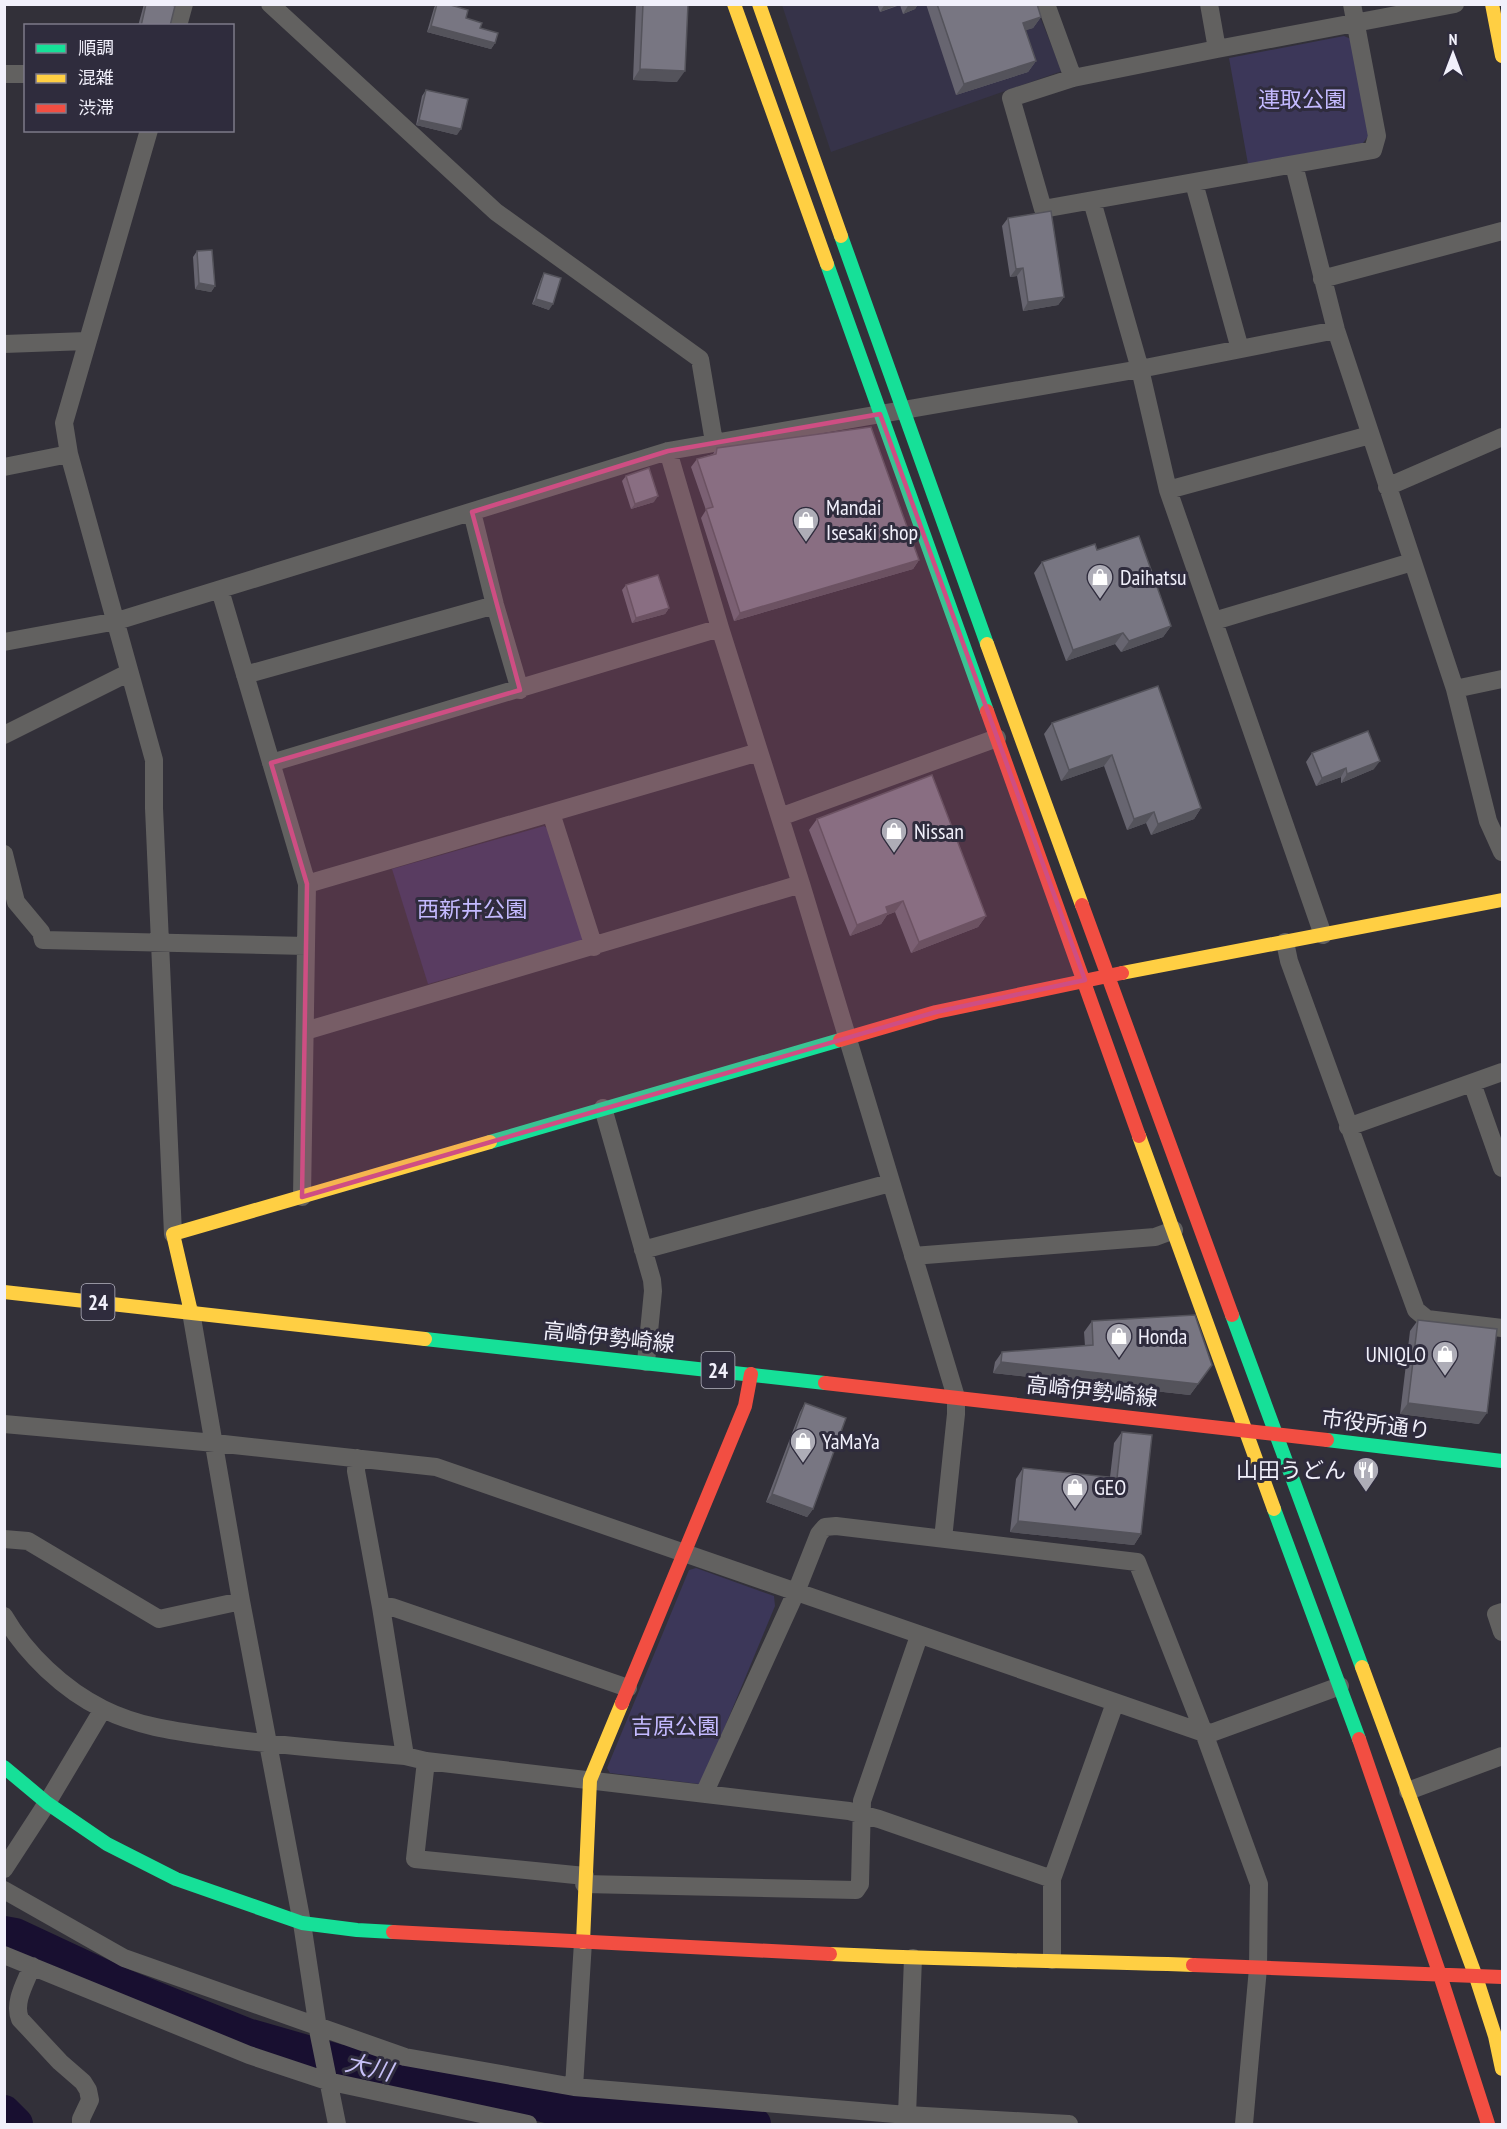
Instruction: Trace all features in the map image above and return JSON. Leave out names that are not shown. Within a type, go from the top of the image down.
[{"type":"street","points":[[179,24],[184,4]]},
{"type":"street","points":[[270,4],[496,212],[700,358],[714,442]]},
{"type":"street","points":[[734,4],[1245,1430],[1340,1686],[1440,1975],[1488,2124]]},
{"type":"street","points":[[759,4],[1108,976],[1476,1977],[1503,2069]]},
{"type":"street","points":[[1046,4],[1073,78]]},
{"type":"street","points":[[1209,4],[1217,49]]},
{"type":"street","points":[[1352,4],[1356,24],[1377,136],[1373,150],[1043,209],[1011,98],[1073,78],[1217,49],[1356,24],[1455,4]]},
{"type":"street","points":[[1492,4],[1503,56]]},
{"type":"street","points":[[4,74],[24,74]]},
{"type":"street","points":[[148,132],[126,216],[64,423],[69,454],[154,760],[173,1234],[192,1312],[241,1601],[302,1923],[326,2076],[337,2124]]},
{"type":"street","points":[[1294,165],[1336,330],[1455,689],[1488,821],[1503,852]]},
{"type":"street","points":[[1194,183],[1240,349]]},
{"type":"street","points":[[1092,201],[1140,369],[1168,490],[1323,935]]},
{"type":"street","points":[[1322,279],[1503,231]]},
{"type":"street","points":[[4,642],[117,621],[668,450],[1140,369],[1336,330]]},
{"type":"street","points":[[4,344],[87,341]]},
{"type":"street","points":[[1168,490],[1370,435]]},
{"type":"street","points":[[1387,487],[1503,437]]},
{"type":"street","points":[[668,450],[720,628],[801,884],[956,1397],[943,1539]]},
{"type":"street","points":[[4,467],[69,454]]},
{"type":"street","points":[[472,512],[495,605],[520,690]]},
{"type":"street","points":[[1214,621],[1412,562]]},
{"type":"street","points":[[220,590],[307,884],[302,1197]]},
{"type":"street","points":[[244,675],[495,605]]},
{"type":"street","points":[[271,763],[720,628]]},
{"type":"street","points":[[4,735],[128,673]]},
{"type":"street","points":[[1455,689],[1503,679]]},
{"type":"street","points":[[780,817],[997,738]]},
{"type":"street","points":[[307,884],[759,752]]},
{"type":"street","points":[[552,813],[594,947]]},
{"type":"street","points":[[4,854],[16,902],[40,932],[43,940],[306,946]]},
{"type":"street","points":[[305,1031],[801,884]]},
{"type":"street","points":[[173,1234],[936,1012],[1085,980],[1503,900]]},
{"type":"street","points":[[1286,942],[1289,960],[1416,1310],[1427,1319],[1503,1328]]},
{"type":"street","points":[[1348,1127],[1503,1072]]},
{"type":"street","points":[[1472,1083],[1503,1168]]},
{"type":"street","points":[[603,1108],[652,1280],[653,1291],[646,1362]]},
{"type":"street","points":[[643,1250],[890,1183]]},
{"type":"street","points":[[913,1256],[1155,1237],[1174,1230]]},
{"type":"street","name":"高崎伊勢崎線","points":[[4,1292],[1245,1430]]},
{"type":"street","points":[[574,2087],[590,1780],[746,1406],[751,1374]]},
{"type":"street","points":[[4,1424],[215,1443],[436,1467],[1204,1733],[1214,1732],[1340,1686]]},
{"type":"street","name":"市役所通り","points":[[1245,1430],[1503,1461]]},
{"type":"street","points":[[357,1458],[356,1472],[405,1756]]},
{"type":"street","points":[[704,1794],[796,1592],[819,1534],[825,1527],[836,1526],[1137,1562],[1204,1733],[1259,1884],[1258,1968],[1244,2124]]},
{"type":"street","points":[[4,1539],[28,1541],[159,1619],[241,1601]]},
{"type":"street","points":[[381,1607],[392,1607],[628,1688]]},
{"type":"street","points":[[1503,1612],[1496,1614],[1503,1632]]},
{"type":"street","points":[[4,1616],[13,1631],[53,1676],[103,1709],[159,1729],[269,1744],[405,1756],[426,1761],[849,1811],[1052,1879]]},
{"type":"street","points":[[426,1761],[415,1859],[584,1880],[856,1890],[860,1884],[862,1801],[919,1636]]},
{"type":"street","points":[[1052,1960],[1052,1879],[1115,1703]]},
{"type":"street","points":[[4,1869],[47,1803],[103,1709]]},
{"type":"street","points":[[1408,1791],[1503,1756]]},
{"type":"street","points":[[4,1767],[47,1803],[107,1844],[176,1879],[302,1923],[357,1930],[913,1958],[1052,1960],[1503,1977]]},
{"type":"street","points":[[4,1890],[124,1959],[318,2030],[405,2057],[574,2087],[907,2115],[1069,2124]]},
{"type":"street","points":[[4,1955],[249,2055],[455,2110],[528,2124]]},
{"type":"street","points":[[907,2115],[913,1958]]},
{"type":"street","points":[[32,1966],[17,2011],[20,2019],[60,2062],[83,2082],[88,2090],[90,2100],[81,2124]]},
{"type":"highlighted area","points":[[880,414],[1085,980],[936,1012],[302,1197],[307,884],[271,763],[520,690],[472,512],[668,451]]},
{"type":"shaded area","points":[[782,5],[1035,5],[1062,71],[831,152]]},
{"type":"green space","name":"連取公園","points":[[1344,36],[1351,39],[1370,134],[1363,143],[1248,164],[1229,58]]},
{"type":"green space","name":"西新井公園","points":[[544,826],[551,831],[585,936],[581,941],[428,984],[392,869]]},
{"type":"green space","name":"吉原公園","points":[[696,1568],[774,1596],[775,1606],[704,1777],[699,1784],[610,1773],[607,1768],[689,1570]]},
{"type":"building","points":[[146,4],[175,6],[170,24],[141,24]]},
{"type":"building","points":[[437,4],[447,4],[468,10],[466,18],[482,23],[480,28],[498,33],[495,43],[431,26]]},
{"type":"building","points":[[643,4],[688,4],[685,71],[640,69]]},
{"type":"building","points":[[937,4],[1037,4],[1041,17],[1023,23],[1036,61],[964,84]]},
{"type":"building","points":[[426,90],[468,99],[461,129],[419,120]]},
{"type":"building","points":[[1051,211],[1064,297],[1028,302],[1023,268],[1016,269],[1008,218]]},
{"type":"building","points":[[212,250],[215,286],[199,283],[197,251]]},
{"type":"building","points":[[544,273],[561,278],[553,304],[536,299]]},
{"type":"building","name":"Mandai Isesaki shop","points":[[871,427],[919,560],[740,613],[706,509],[713,507],[697,459],[716,454],[717,448]]},
{"type":"building","points":[[649,468],[658,496],[635,504],[626,476]]},
{"type":"building","points":[[1139,536],[1171,626],[1129,641],[1123,633],[1073,650],[1042,562],[1095,544],[1097,550]]},
{"type":"building","points":[[658,575],[669,608],[636,618],[626,585]]},
{"type":"building","points":[[1158,686],[1201,808],[1158,824],[1154,812],[1134,819],[1112,755],[1069,770],[1052,723]]},
{"type":"building","points":[[1368,731],[1380,761],[1347,774],[1346,768],[1322,778],[1312,753]]},
{"type":"building","points":[[932,775],[986,916],[919,942],[903,901],[886,907],[888,913],[857,925],[817,819]]},
{"type":"building","name":"Honda","points":[[1195,1315],[1212,1365],[1198,1384],[1001,1362],[1002,1352],[1093,1345],[1092,1321]]},
{"type":"building","name":"UNIQLO","points":[[1418,1320],[1497,1329],[1487,1413],[1408,1403]]},
{"type":"building","name":"YaMaYa","points":[[805,1403],[846,1418],[813,1509],[772,1494]]},
{"type":"building","name":"GEO","points":[[1122,1432],[1152,1435],[1141,1534],[1018,1521],[1023,1468],[1117,1478]]},
{"type":"waterway","name":"大川","points":[[4,1933],[15,1935],[122,1985],[247,2035],[338,2061],[404,2072],[555,2108],[754,2124]]},
{"type":"waterway","points":[[4,2112],[16,2124]]},
{"type":"traffic: fast","points":[[841,236],[987,644]]},
{"type":"traffic: fast","points":[[827,264],[987,711]]},
{"type":"traffic: fast","points":[[490,1142],[840,1040]]},
{"type":"traffic: fast","points":[[1232,1315],[1362,1667]]},
{"type":"traffic: fast","points":[[425,1339],[825,1383]]},
{"type":"traffic: fast","points":[[1327,1440],[1502,1461]]},
{"type":"traffic: fast","points":[[1274,1509],[1359,1739]]},
{"type":"traffic: fast","points":[[4,1767],[47,1803],[107,1844],[176,1879],[302,1923],[393,1932]]},
{"type":"traffic: slow","points":[[734,4],[827,264]]},
{"type":"traffic: slow","points":[[759,4],[841,236]]},
{"type":"traffic: slow","points":[[1492,4],[1502,56]]},
{"type":"traffic: slow","points":[[987,644],[1082,905]]},
{"type":"traffic: slow","points":[[1122,973],[1502,900]]},
{"type":"traffic: slow","points":[[1139,1136],[1274,1509]]},
{"type":"traffic: slow","points":[[191,1312],[173,1234],[490,1142]]},
{"type":"traffic: slow","points":[[4,1292],[425,1339]]},
{"type":"traffic: slow","points":[[1362,1667],[1476,1977],[1495,2036],[1502,2069]]},
{"type":"traffic: slow","points":[[583,1942],[590,1780],[622,1703]]},
{"type":"traffic: slow","points":[[830,1954],[1193,1965]]},
{"type":"traffic: jam","points":[[987,711],[1139,1136]]},
{"type":"traffic: jam","points":[[1082,905],[1232,1315]]},
{"type":"traffic: jam","points":[[840,1040],[936,1012],[1122,973]]},
{"type":"traffic: jam","points":[[622,1703],[745,1406],[751,1374]]},
{"type":"traffic: jam","points":[[825,1383],[1327,1440]]},
{"type":"traffic: jam","points":[[1359,1739],[1440,1975],[1488,2124]]},
{"type":"traffic: jam","points":[[393,1932],[830,1954]]},
{"type":"traffic: jam","points":[[1193,1965],[1502,1977]]},
{"type":"place","name":"Mandai Isesaki shop","points":[[806,543]]},
{"type":"place","name":"Daihatsu","points":[[1100,600]]},
{"type":"place","name":"Nissan","points":[[894,854]]},
{"type":"place","name":"Honda","points":[[1119,1359]]},
{"type":"place","name":"UNIQLO","points":[[1445,1377]]},
{"type":"place","name":"YaMaYa","points":[[803,1464]]},
{"type":"place","name":"山田うどん","points":[[1366,1493]]},
{"type":"place","name":"GEO","points":[[1075,1510]]}]
